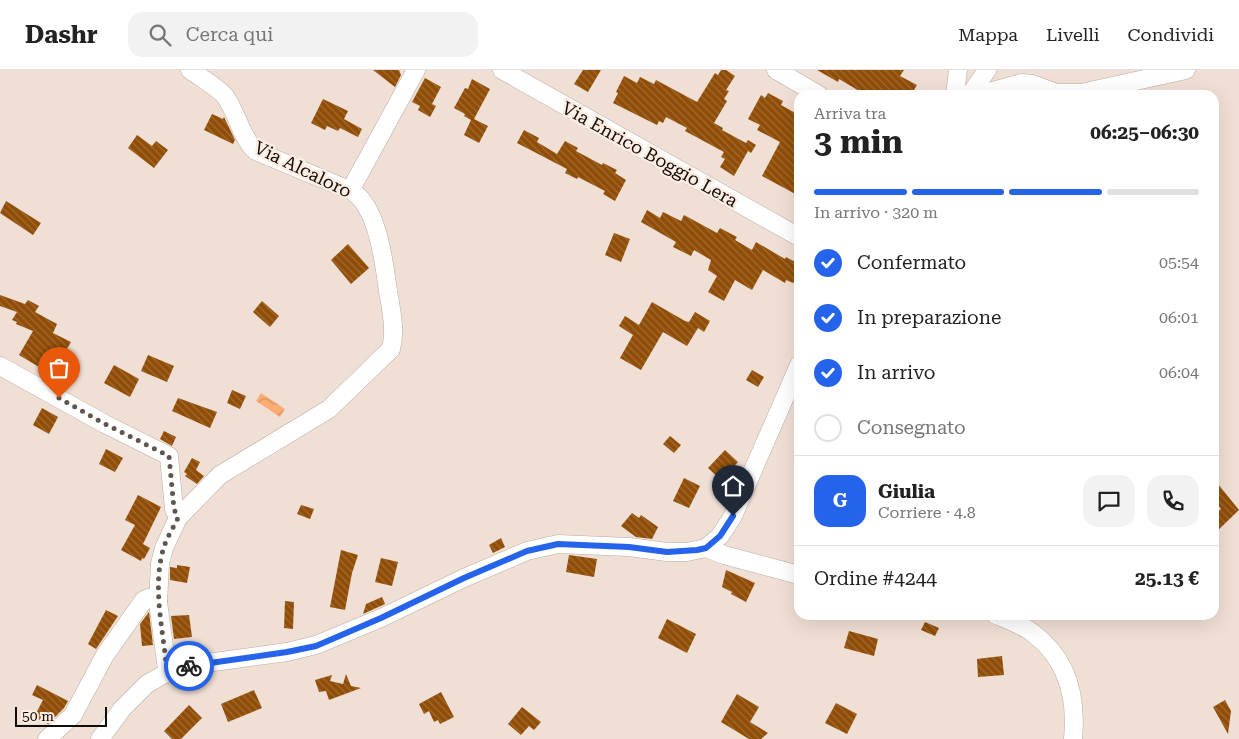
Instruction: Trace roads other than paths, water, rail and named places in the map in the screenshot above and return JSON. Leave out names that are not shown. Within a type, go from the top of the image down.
[{"type":"street","name":"Via Alcaloro","points":[[168,672],[158,602],[160,564],[164,548],[178,518],[220,475],[329,409],[391,349],[393,341],[384,258],[378,234],[368,209],[361,199],[351,189],[342,187],[249,146],[246,135],[225,97],[190,70]]},
{"type":"street","points":[[351,189],[416,70]]},
{"type":"street","name":"Via Enrico Boggio Lera","points":[[502,70],[794,234]]},
{"type":"street","points":[[776,70],[810,90]]},
{"type":"street","points":[[958,70],[964,90]]},
{"type":"street","points":[[969,90],[987,70]]},
{"type":"street","points":[[1095,90],[1186,70]]},
{"type":"street","points":[[997,90],[1022,83],[1050,90]]},
{"type":"street","points":[[0,366],[105,424],[169,456],[174,509],[178,518]]},
{"type":"street","points":[[100,739],[147,684],[168,672],[192,666],[316,646],[527,551],[558,544],[629,547],[667,552],[687,552],[706,548],[720,536],[733,516],[794,376]]},
{"type":"street","points":[[706,548],[724,556],[794,575]]},
{"type":"street","points":[[48,739],[73,715],[105,655],[144,600],[148,598],[158,602]]},
{"type":"street","points":[[1008,620],[1033,633],[1043,642],[1066,672],[1071,688],[1073,739]]},
{"type":"water","points":[[261,393],[285,409],[280,417],[256,401]]}]
